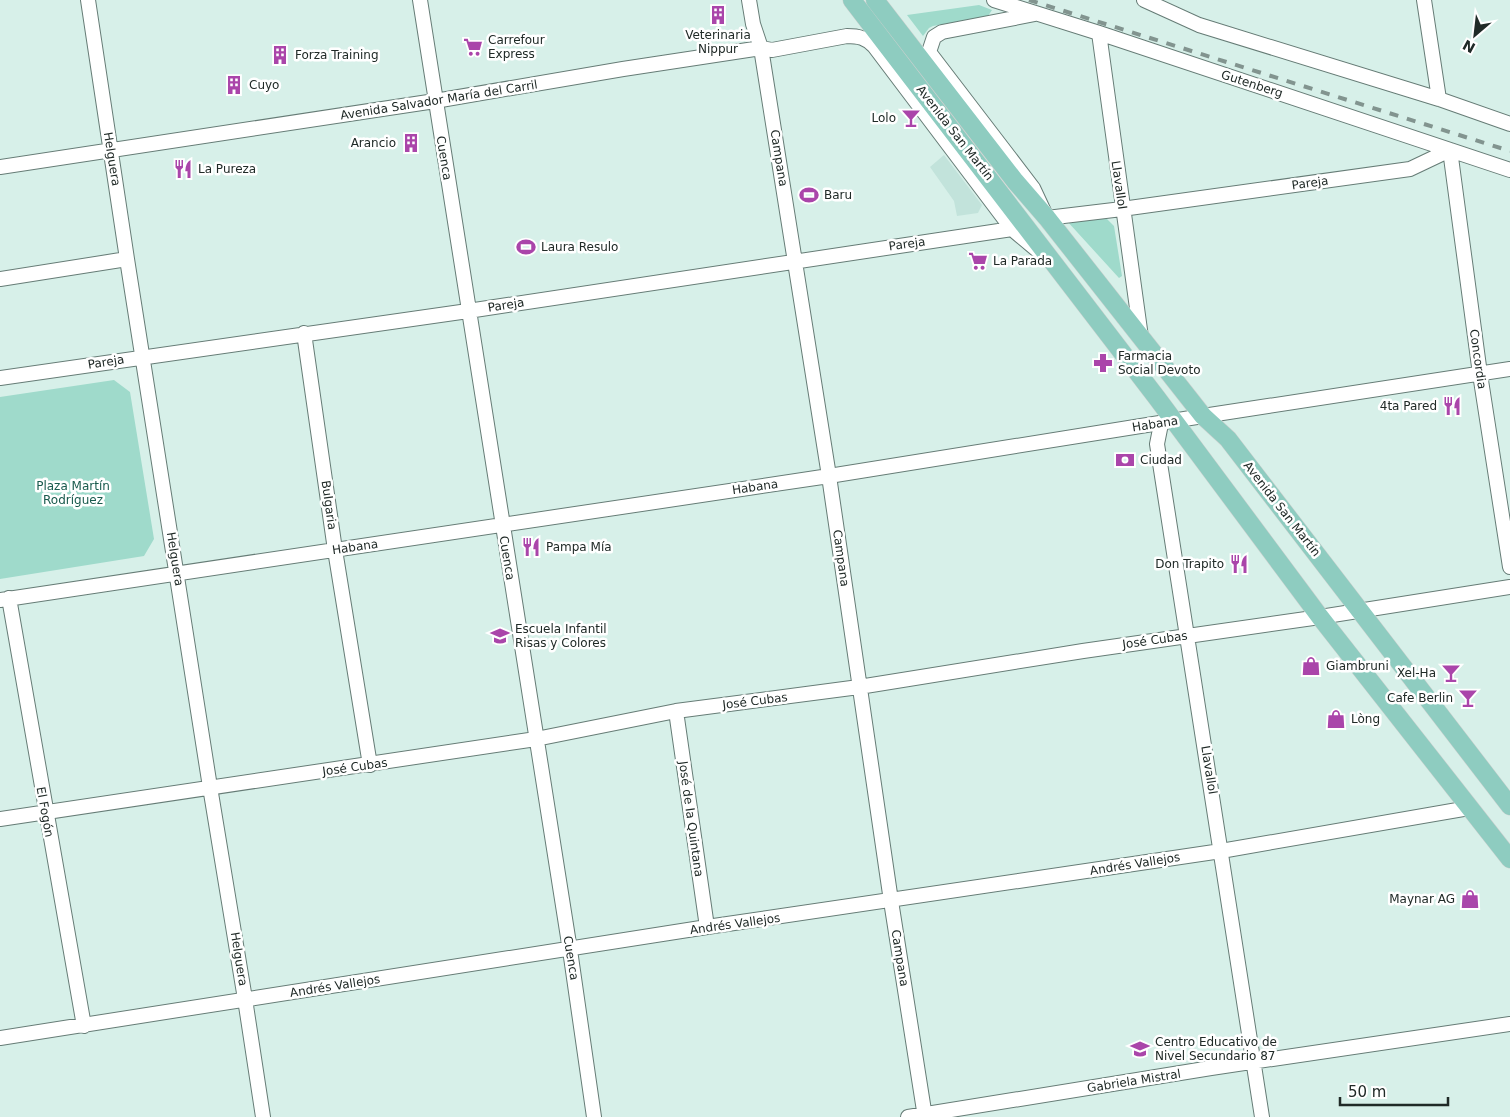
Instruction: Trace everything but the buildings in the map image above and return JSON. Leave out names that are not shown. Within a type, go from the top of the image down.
[{"type":"main road","name":"Avenida San Martín","points":[[852,0],[1057,267],[1168,422],[1510,859]]},
{"type":"main road","name":"Avenida San Martín","points":[[875,0],[1015,181],[1047,218],[1203,416],[1228,439],[1510,806]]},
{"type":"street","name":"Helguera","points":[[88,0],[110,151],[263,1117]]},
{"type":"street","name":"Cuenca","points":[[420,0],[570,950],[594,1117]]},
{"type":"street","name":"Campana","points":[[749,0],[753,24],[761,48],[829,476],[924,1116]]},
{"type":"street","name":"Gutenberg","points":[[994,0],[1099,33],[1510,170]]},
{"type":"street","points":[[1144,0],[1198,25],[1439,99],[1510,124]]},
{"type":"street","points":[[1424,0],[1439,99]]},
{"type":"street","name":"Avenida San Martín","points":[[1035,14],[942,32],[934,37],[929,52],[1033,188],[1047,218]]},
{"type":"street","name":"Llavallol","points":[[1099,33],[1141,337]]},
{"type":"street","name":"Avenida Salvador María del Carril","points":[[0,167],[435,101],[761,48],[772,50],[847,36],[857,36],[866,39],[874,46]]},
{"type":"street","name":"Avenida San Martín","points":[[874,46],[1012,229],[1057,267]]},
{"type":"street","name":"Pareja","points":[[1047,218],[1122,210],[1410,169],[1450,150]]},
{"type":"street","name":"Concordia","points":[[1450,150],[1480,374],[1510,567]]},
{"type":"street","name":"Pareja","points":[[0,378],[468,311],[1012,229]]},
{"type":"street","points":[[0,279],[127,259]]},
{"type":"street","name":"Bulgaria","points":[[304,333],[335,550],[370,765]]},
{"type":"street","name":"Habana","points":[[4,599],[829,476],[1510,369]]},
{"type":"street","name":"Llavallol","points":[[1168,422],[1157,444],[1262,1117]]},
{"type":"street","name":"José Cubas","points":[[0,819],[536,739],[676,711],[859,687],[1510,587]]},
{"type":"street","name":"El Fogón","points":[[4,599],[84,1026]]},
{"type":"street","name":"José de la Quintana","points":[[676,711],[707,927]]},
{"type":"street","name":"Andrés Vallejos","points":[[0,1038],[707,927],[1221,851],[1469,808]]},
{"type":"street","name":"Gabriela Mistral","points":[[908,1117],[924,1116],[1254,1062],[1510,1024]]},
{"type":"shaded area","points":[[944,155],[982,205],[978,213],[957,216],[954,201],[930,167]]},
{"type":"green space","points":[[979,5],[992,10],[988,16],[933,26],[923,36],[907,15]]},
{"type":"green space","points":[[1095,217],[1107,219],[1114,226],[1122,276],[1119,278],[1067,221]]},
{"type":"green space","name":"Plaza Martín Rodríguez","points":[[114,380],[130,392],[154,539],[144,556],[0,579],[0,397]]},
{"type":"railway","points":[[1029,0],[1510,151]]},
{"type":"place","name":"Veterinaria Nippur","points":[[718,15]]},
{"type":"place","name":"Carrefour Express","points":[[473,47]]},
{"type":"place","name":"Forza Training","points":[[280,55]]},
{"type":"place","name":"Cuyo","points":[[234,85]]},
{"type":"place","name":"Lolo","points":[[911,118]]},
{"type":"place","name":"Arancio","points":[[411,143]]},
{"type":"place","name":"La Pureza","points":[[183,169]]},
{"type":"place","name":"Baru","points":[[809,195]]},
{"type":"place","name":"Laura Resulo","points":[[526,247]]},
{"type":"place","name":"La Parada","points":[[978,261]]},
{"type":"place","name":"Farmacia Social Devoto","points":[[1103,363]]},
{"type":"place","name":"4ta Pared","points":[[1452,406]]},
{"type":"place","name":"Ciudad","points":[[1125,460]]},
{"type":"place","name":"Pampa Mía","points":[[531,547]]},
{"type":"place","name":"Don Trapito","points":[[1239,564]]},
{"type":"place","name":"Escuela Infantil Risas y Colores","points":[[500,636]]},
{"type":"place","name":"Giambruni","points":[[1311,666]]},
{"type":"place","name":"Xel-Ha","points":[[1451,673]]},
{"type":"place","name":"Cafe Berlin","points":[[1468,698]]},
{"type":"place","name":"Lòng","points":[[1336,719]]},
{"type":"place","name":"Maynar AG","points":[[1470,899]]},
{"type":"place","name":"Centro Educativo de Nivel Secundario 87","points":[[1140,1049]]}]
